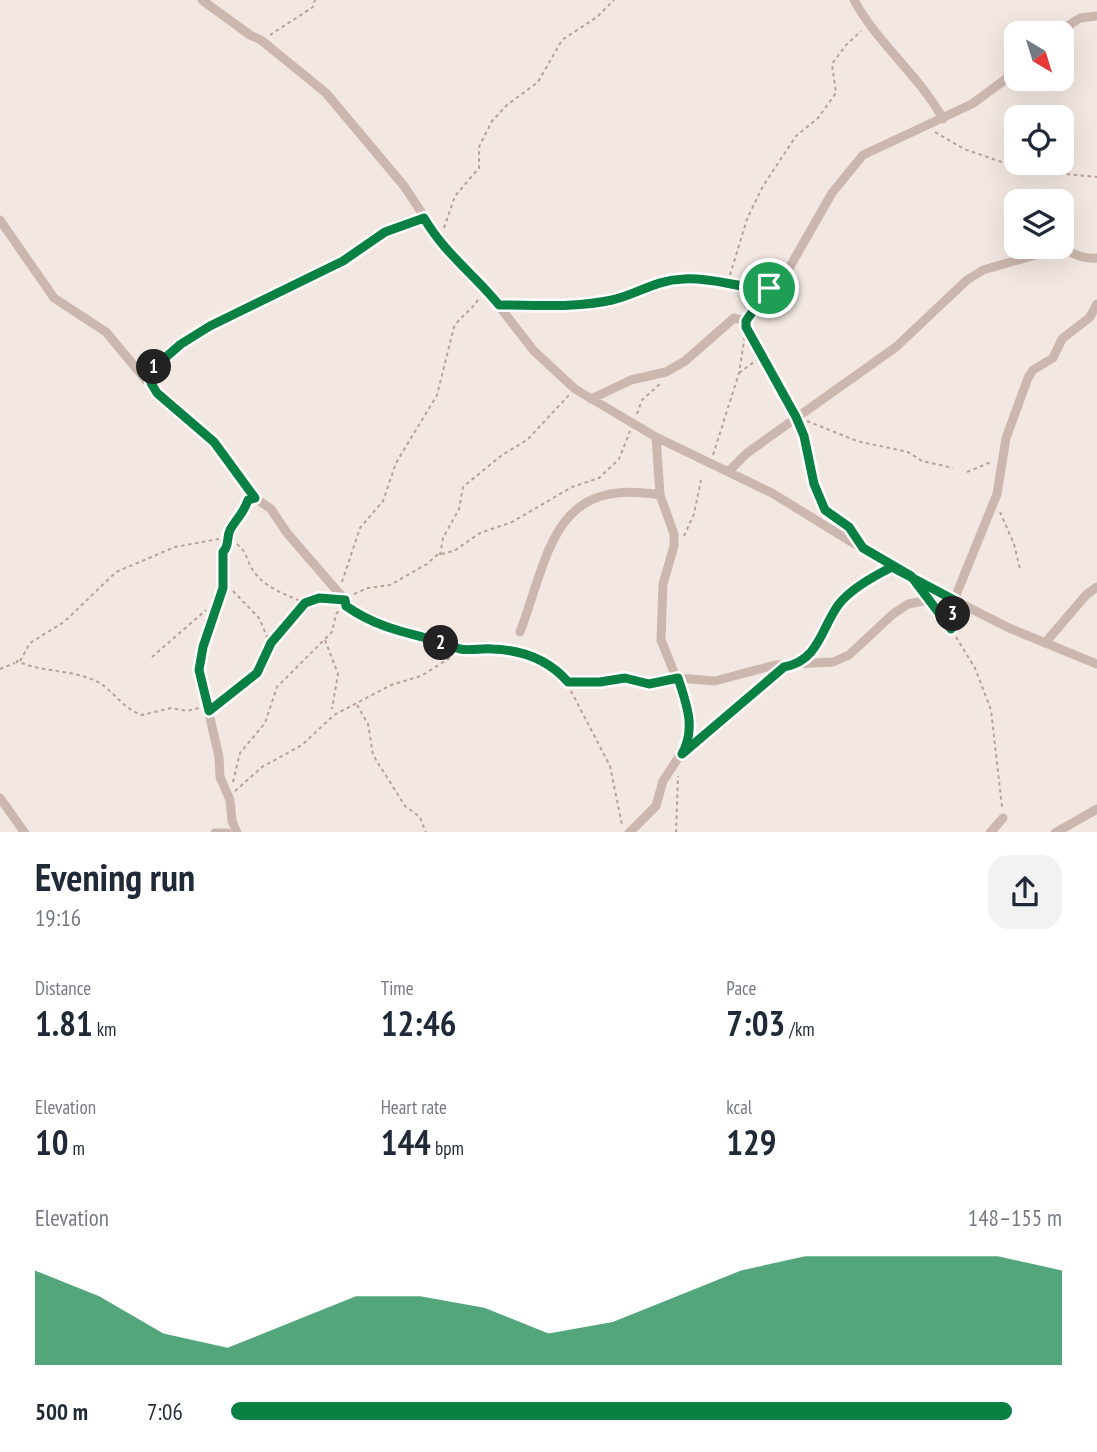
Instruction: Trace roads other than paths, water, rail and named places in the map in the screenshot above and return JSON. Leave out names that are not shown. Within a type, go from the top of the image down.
[{"type":"street","points":[[202,0],[261,40],[326,93],[404,186],[453,260],[485,288],[534,351],[575,389],[656,437],[711,465],[730,470],[845,535],[892,567],[954,600],[1097,664]]},
{"type":"street","points":[[853,0],[869,27],[879,34],[900,59],[943,119]]},
{"type":"street","points":[[1074,23],[1097,16]]},
{"type":"street","points":[[591,399],[631,380],[666,372],[685,361],[734,318],[746,324],[769,288],[788,270],[832,193],[863,155],[883,143],[943,119],[990,93],[1004,82]]},
{"type":"street","points":[[0,220],[54,298],[106,332],[161,398],[214,442],[255,498],[271,509],[287,533],[345,601],[393,631],[463,650],[491,649],[523,653],[547,662],[568,682],[600,682],[625,678],[649,684],[678,678],[715,681],[775,665],[784,667],[833,662],[849,655],[893,614],[924,597]]},
{"type":"street","points":[[730,470],[796,417],[896,346],[949,296],[983,270],[1056,249],[1063,249],[1078,258],[1097,258]]},
{"type":"street","points":[[499,305],[613,300],[660,281],[687,278],[727,283],[737,287],[769,288]]},
{"type":"street","points":[[951,629],[954,600],[997,494],[1002,457],[1030,373],[1053,358],[1062,339],[1090,317],[1097,304]]},
{"type":"street","points":[[627,832],[656,806],[663,781],[690,740],[678,678],[661,640],[664,576],[674,546],[674,534],[660,495],[656,437]]},
{"type":"street","points":[[520,632],[564,521],[594,497],[605,493],[642,492],[660,495]]},
{"type":"street","points":[[237,832],[232,821],[230,800],[220,777],[199,670],[203,647],[223,588],[223,552],[228,547],[229,532],[242,516],[248,500],[255,498]]},
{"type":"street","points":[[798,664],[821,640],[844,600],[892,567]]},
{"type":"street","points":[[1045,643],[1086,595],[1097,587]]},
{"type":"street","points":[[682,754],[784,667]]},
{"type":"street","points":[[0,798],[25,832]]},
{"type":"street","points":[[1055,832],[1097,809]]},
{"type":"street","points":[[990,832],[1003,818]]},
{"type":"street","points":[[215,832],[227,832]]}]
